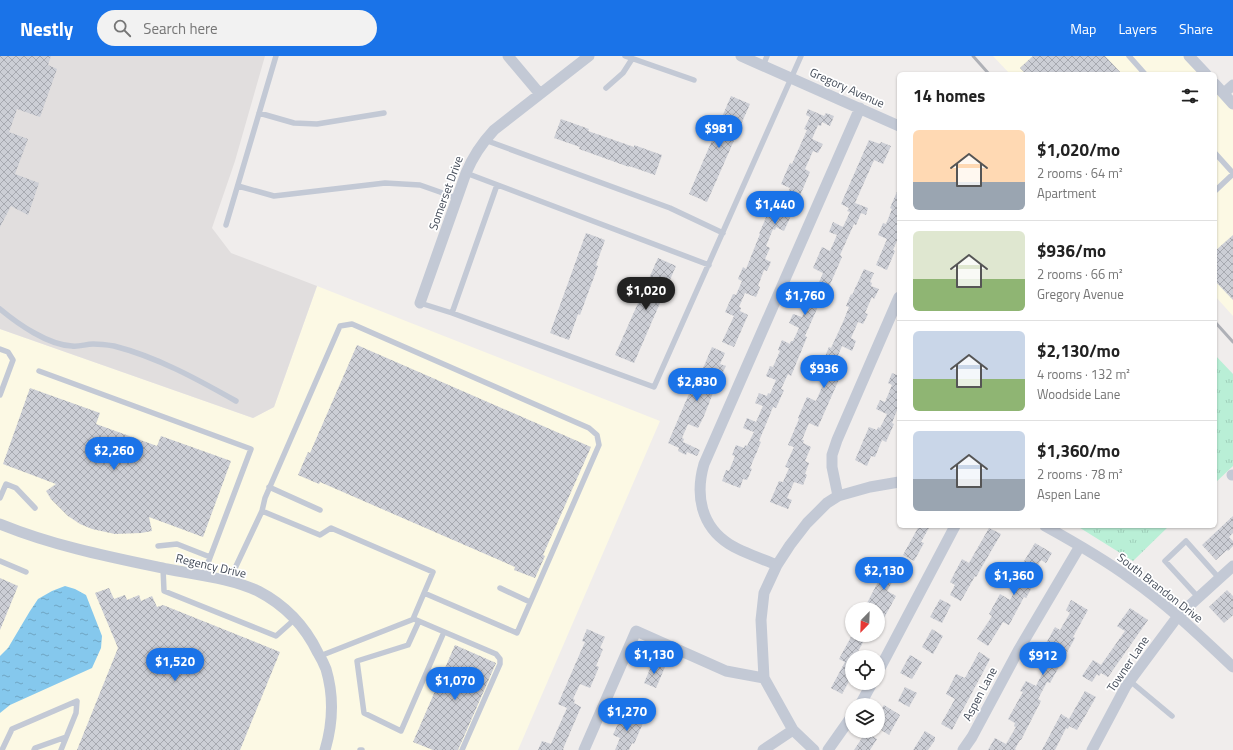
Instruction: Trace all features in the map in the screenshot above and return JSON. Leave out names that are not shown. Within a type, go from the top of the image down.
[{"type":"street","points":[[508,56],[540,94],[589,56]]},
{"type":"street","name":"Gregory Avenue","points":[[741,56],[765,61],[791,78],[897,125]]},
{"type":"street","points":[[1189,56],[1204,72]]},
{"type":"street","points":[[1224,93],[1233,85]]},
{"type":"street","points":[[1217,86],[1233,104]]},
{"type":"street","name":"Somerset Drive","points":[[420,303],[474,154],[494,130],[540,94]]},
{"type":"street","points":[[777,565],[733,547],[718,535],[707,520],[703,511],[700,494],[700,479],[704,464],[860,108]]},
{"type":"street","points":[[838,496],[832,467],[832,455],[837,440],[897,303]]},
{"type":"street","points":[[814,750],[792,730],[764,678],[761,620],[764,593],[777,565],[790,544],[807,523],[827,503],[838,496],[870,487],[897,482]]},
{"type":"street","name":"Regency Drive","points":[[0,524],[36,538],[92,554],[229,581],[250,588],[278,603],[295,619],[311,639],[326,668],[332,707],[330,735],[325,750]]},
{"type":"street","points":[[885,659],[954,528]]},
{"type":"street","name":"South Brandon Drive","points":[[1048,528],[1080,546],[1131,579],[1178,616],[1233,667]]},
{"type":"street","name":"Aspen Lane","points":[[963,750],[972,737],[1018,651],[1080,546]]},
{"type":"street","name":"Towner Lane","points":[[1092,750],[1130,681],[1178,616],[1233,566]]},
{"type":"street","points":[[584,750],[636,631],[726,671],[764,678]]},
{"type":"street","points":[[828,750],[845,726]]},
{"type":"street","points":[[763,750],[792,730]]},
{"type":"lane","points":[[226,225],[276,56]]},
{"type":"lane","points":[[625,56],[694,80]]},
{"type":"lane","points":[[420,303],[452,313],[654,387],[709,266],[800,56]]},
{"type":"lane","points":[[1129,56],[1143,72]]},
{"type":"lane","points":[[606,88],[623,73],[632,59]]},
{"type":"lane","points":[[259,113],[294,123],[317,124],[384,113]]},
{"type":"lane","points":[[485,140],[670,208],[723,233]]},
{"type":"lane","points":[[1217,155],[1233,173],[1217,189]]},
{"type":"lane","points":[[466,173],[709,266]]},
{"type":"lane","points":[[238,186],[274,196],[385,184],[420,185],[457,198]]},
{"type":"lane","points":[[452,313],[497,185]]},
{"type":"lane","points":[[0,309],[16,322],[57,343],[72,346],[93,344],[113,346],[138,354],[187,374],[236,401]]},
{"type":"lane","points":[[229,581],[262,511],[264,498],[340,326],[352,324],[589,428],[597,435],[599,444],[517,633],[424,593]]},
{"type":"lane","points":[[0,349],[8,352],[13,360],[0,395]]},
{"type":"lane","points":[[39,371],[251,449],[203,576]]},
{"type":"lane","points":[[0,498],[6,484],[16,488],[35,508]]},
{"type":"lane","points":[[269,487],[320,510]]},
{"type":"lane","points":[[262,511],[320,535],[331,528],[433,572],[424,593],[408,645],[357,661],[364,712],[401,731],[444,632]]},
{"type":"lane","points":[[1198,597],[1165,561],[1186,542],[1219,578]]},
{"type":"lane","points":[[158,546],[177,544],[210,557]]},
{"type":"lane","points":[[0,561],[26,572]]},
{"type":"lane","points":[[164,568],[164,591],[276,636],[295,619]]},
{"type":"lane","points":[[500,588],[530,602]]},
{"type":"lane","points":[[320,656],[416,620],[496,654],[500,660],[500,664],[462,750]]},
{"type":"lane","points":[[1130,681],[1172,716]]},
{"type":"lane","points":[[2,750],[12,729],[77,701],[76,713],[61,750]]},
{"type":"lane","points":[[34,750],[35,748],[66,737]]},
{"type":"shaded area","points":[[0,56],[265,56],[235,161],[212,228],[231,253],[317,286],[274,407],[253,418],[0,329]]},
{"type":"shaded area","points":[[993,56],[1184,56],[1199,72],[1008,72]]},
{"type":"shaded area","points":[[1217,92],[1233,109],[1233,316],[1217,298]]},
{"type":"shaded area","points":[[317,286],[660,421],[518,750],[0,750],[0,329],[253,418],[274,407]]},
{"type":"green space","points":[[1217,357],[1233,374],[1233,466],[1217,481]]},
{"type":"green space","points":[[1080,528],[1167,528],[1133,561]]},
{"type":"water","points":[[65,586],[86,595],[102,636],[101,648],[92,668],[10,705],[0,713],[0,656],[8,648],[38,599]]},
{"type":"building","points":[[0,56],[51,56],[48,65],[57,69],[40,117],[17,109],[9,132],[28,139],[15,174],[39,183],[28,215],[11,206],[0,227]]},
{"type":"building","points":[[1033,56],[1105,56],[1120,72],[1024,72],[1020,68]]},
{"type":"building","points":[[731,96],[750,104],[707,202],[689,194]]},
{"type":"building","points":[[808,109],[824,116],[826,113],[834,116],[830,126],[822,122],[821,126],[818,125],[812,139],[823,144],[818,153],[813,151],[805,169],[810,172],[784,231],[776,227],[775,230],[773,229],[766,246],[770,248],[765,259],[771,262],[767,271],[764,270],[758,286],[760,287],[756,297],[745,293],[739,307],[741,308],[740,311],[748,315],[734,347],[722,342],[734,316],[725,312],[733,294],[736,295],[742,281],[738,279],[743,267],[746,269],[767,215],[776,220],[790,188],[781,184],[790,163],[792,164],[807,130],[804,129],[810,117],[806,115]]},
{"type":"building","points":[[561,119],[589,129],[588,131],[662,155],[655,175],[579,149],[580,147],[554,138]]},
{"type":"building","points":[[869,140],[880,144],[881,142],[891,146],[883,164],[874,160],[855,203],[868,208],[866,215],[861,213],[856,225],[854,224],[840,255],[842,257],[822,303],[820,302],[805,336],[807,337],[791,376],[788,374],[781,389],[784,390],[776,408],[773,407],[759,441],[761,442],[750,468],[752,469],[747,480],[743,479],[740,488],[722,481],[726,470],[729,471],[735,456],[732,455],[736,445],[744,448],[745,445],[747,446],[754,432],[743,428],[747,418],[756,422],[763,406],[755,403],[759,393],[767,396],[768,393],[770,394],[776,380],[766,376],[770,366],[773,367],[780,351],[778,350],[782,340],[790,344],[799,328],[789,323],[793,314],[802,317],[809,301],[801,298],[805,288],[813,291],[814,288],[816,289],[823,273],[813,268],[822,247],[830,251],[837,235],[829,232],[833,222],[843,227],[850,212],[847,211],[849,208],[841,204]]},
{"type":"building","points":[[897,192],[897,241],[893,250],[895,251],[887,270],[876,265],[887,239],[878,235],[883,223],[886,224],[892,209],[890,208]]},
{"type":"building","points":[[586,233],[605,240],[596,265],[598,266],[569,340],[550,333]]},
{"type":"building","points":[[1233,235],[1233,300],[1217,283],[1217,249]]},
{"type":"building","points":[[658,258],[676,266],[634,363],[615,355]]},
{"type":"building","points":[[864,269],[874,273],[870,282],[872,283],[871,286],[879,289],[874,299],[872,297],[865,313],[868,314],[863,324],[858,322],[851,338],[856,341],[852,351],[842,346],[836,360],[838,361],[836,364],[844,368],[818,427],[809,423],[802,440],[804,440],[803,443],[811,447],[805,461],[809,463],[805,474],[807,475],[803,485],[794,482],[787,498],[792,500],[788,509],[770,502],[779,481],[783,482],[789,468],[785,467],[794,447],[788,445],[807,397],[816,401],[830,369],[821,366],[829,347],[831,348],[843,322],[849,307],[846,306]]},
{"type":"building","points":[[357,345],[591,447],[543,555],[545,556],[535,578],[514,570],[515,567],[320,482],[319,484],[298,475],[308,452],[310,453]]},
{"type":"building","points":[[712,347],[725,353],[720,364],[726,366],[721,376],[711,372],[705,385],[707,386],[706,389],[713,393],[704,416],[698,428],[688,424],[682,438],[684,439],[683,442],[700,450],[697,456],[687,452],[686,455],[678,451],[679,448],[668,443],[694,382],[690,380],[694,371],[701,373]]},
{"type":"building","points":[[892,373],[897,375],[897,410],[892,423],[894,424],[886,442],[882,440],[875,457],[871,456],[867,466],[855,460],[869,427],[877,430],[878,427],[880,428],[887,414],[876,409],[880,400],[885,402],[892,385],[888,383]]},
{"type":"building","points":[[30,388],[100,413],[96,424],[157,446],[161,436],[231,461],[203,537],[149,517],[152,531],[115,534],[92,529],[80,524],[68,516],[51,499],[46,491],[56,484],[3,464]]},
{"type":"building","points":[[1233,516],[1233,533],[1229,537],[1233,541],[1233,546],[1216,560],[1202,545]]},
{"type":"building","points":[[918,528],[929,528],[921,542],[924,543],[914,561],[903,555]]},
{"type":"building","points":[[989,528],[1001,534],[961,601],[950,595],[955,585],[950,582],[962,559],[969,563]]},
{"type":"building","points":[[1035,543],[1052,553],[1046,563],[1041,560],[1031,577],[1036,580],[1026,598],[1024,597],[1009,625],[1003,622],[988,646],[977,639],[992,616],[989,614],[1000,594],[1010,600],[1029,566],[1023,563]]},
{"type":"building","points":[[890,559],[902,565],[887,591],[896,596],[885,616],[885,602],[868,602]]},
{"type":"building","points":[[0,578],[18,586],[0,630]]},
{"type":"building","points":[[109,588],[114,599],[125,595],[127,600],[139,595],[141,601],[152,596],[157,607],[163,605],[280,652],[240,750],[77,750],[118,648],[95,593]]},
{"type":"building","points":[[1227,590],[1233,596],[1233,615],[1224,623],[1209,607]]},
{"type":"building","points":[[940,599],[951,605],[942,623],[930,617]]},
{"type":"building","points":[[1071,600],[1088,610],[1073,637],[1075,638],[1050,683],[1047,682],[1038,699],[1041,701],[1015,749],[1016,750],[988,750],[995,738],[1006,744],[1016,727],[1014,726],[1015,723],[1008,719],[1023,692],[1020,691],[1026,681],[1036,686],[1044,670],[1042,669],[1044,666],[1036,662],[1055,627],[1060,630],[1070,613],[1066,610]]},
{"type":"building","points":[[1130,608],[1148,620],[1108,677],[1101,673],[1099,676],[1097,674],[1092,682],[1082,676],[1093,660],[1101,665],[1125,631],[1117,626]]},
{"type":"building","points":[[587,629],[605,637],[600,648],[603,649],[596,666],[599,667],[590,688],[580,684],[573,699],[575,700],[574,703],[581,707],[563,749],[564,750],[538,750],[542,741],[551,744],[567,708],[558,704],[585,642],[582,641]]},
{"type":"building","points":[[932,629],[943,636],[933,654],[922,647]]},
{"type":"building","points":[[848,642],[863,642],[859,650],[845,650],[845,662],[839,659]]},
{"type":"building","points":[[455,645],[496,663],[458,750],[433,750],[413,742]]},
{"type":"building","points":[[979,652],[990,659],[952,730],[941,724],[955,699],[946,694],[956,674],[965,678]]},
{"type":"building","points":[[910,655],[922,662],[912,679],[900,673]]},
{"type":"building","points":[[653,662],[665,667],[656,688],[644,683]]},
{"type":"building","points":[[845,662],[845,689],[842,694],[831,688]]},
{"type":"building","points":[[905,687],[917,693],[909,707],[898,701]]},
{"type":"building","points":[[1085,691],[1096,697],[1077,730],[1069,726],[1068,729],[1066,728],[1055,750],[1042,750],[1061,714],[1069,719]]},
{"type":"building","points":[[885,706],[900,715],[889,735],[885,732]]},
{"type":"building","points":[[622,714],[643,723],[634,744],[632,743],[629,750],[615,750],[620,738],[613,735]]},
{"type":"building","points":[[925,731],[935,737],[935,740],[928,750],[913,750]]},
{"type":"building","points":[[862,738],[877,739],[870,750],[854,750]]},
{"type":"railway","points":[[973,56],[987,72]]},
{"type":"railway","points":[[1217,324],[1233,342]]}]
